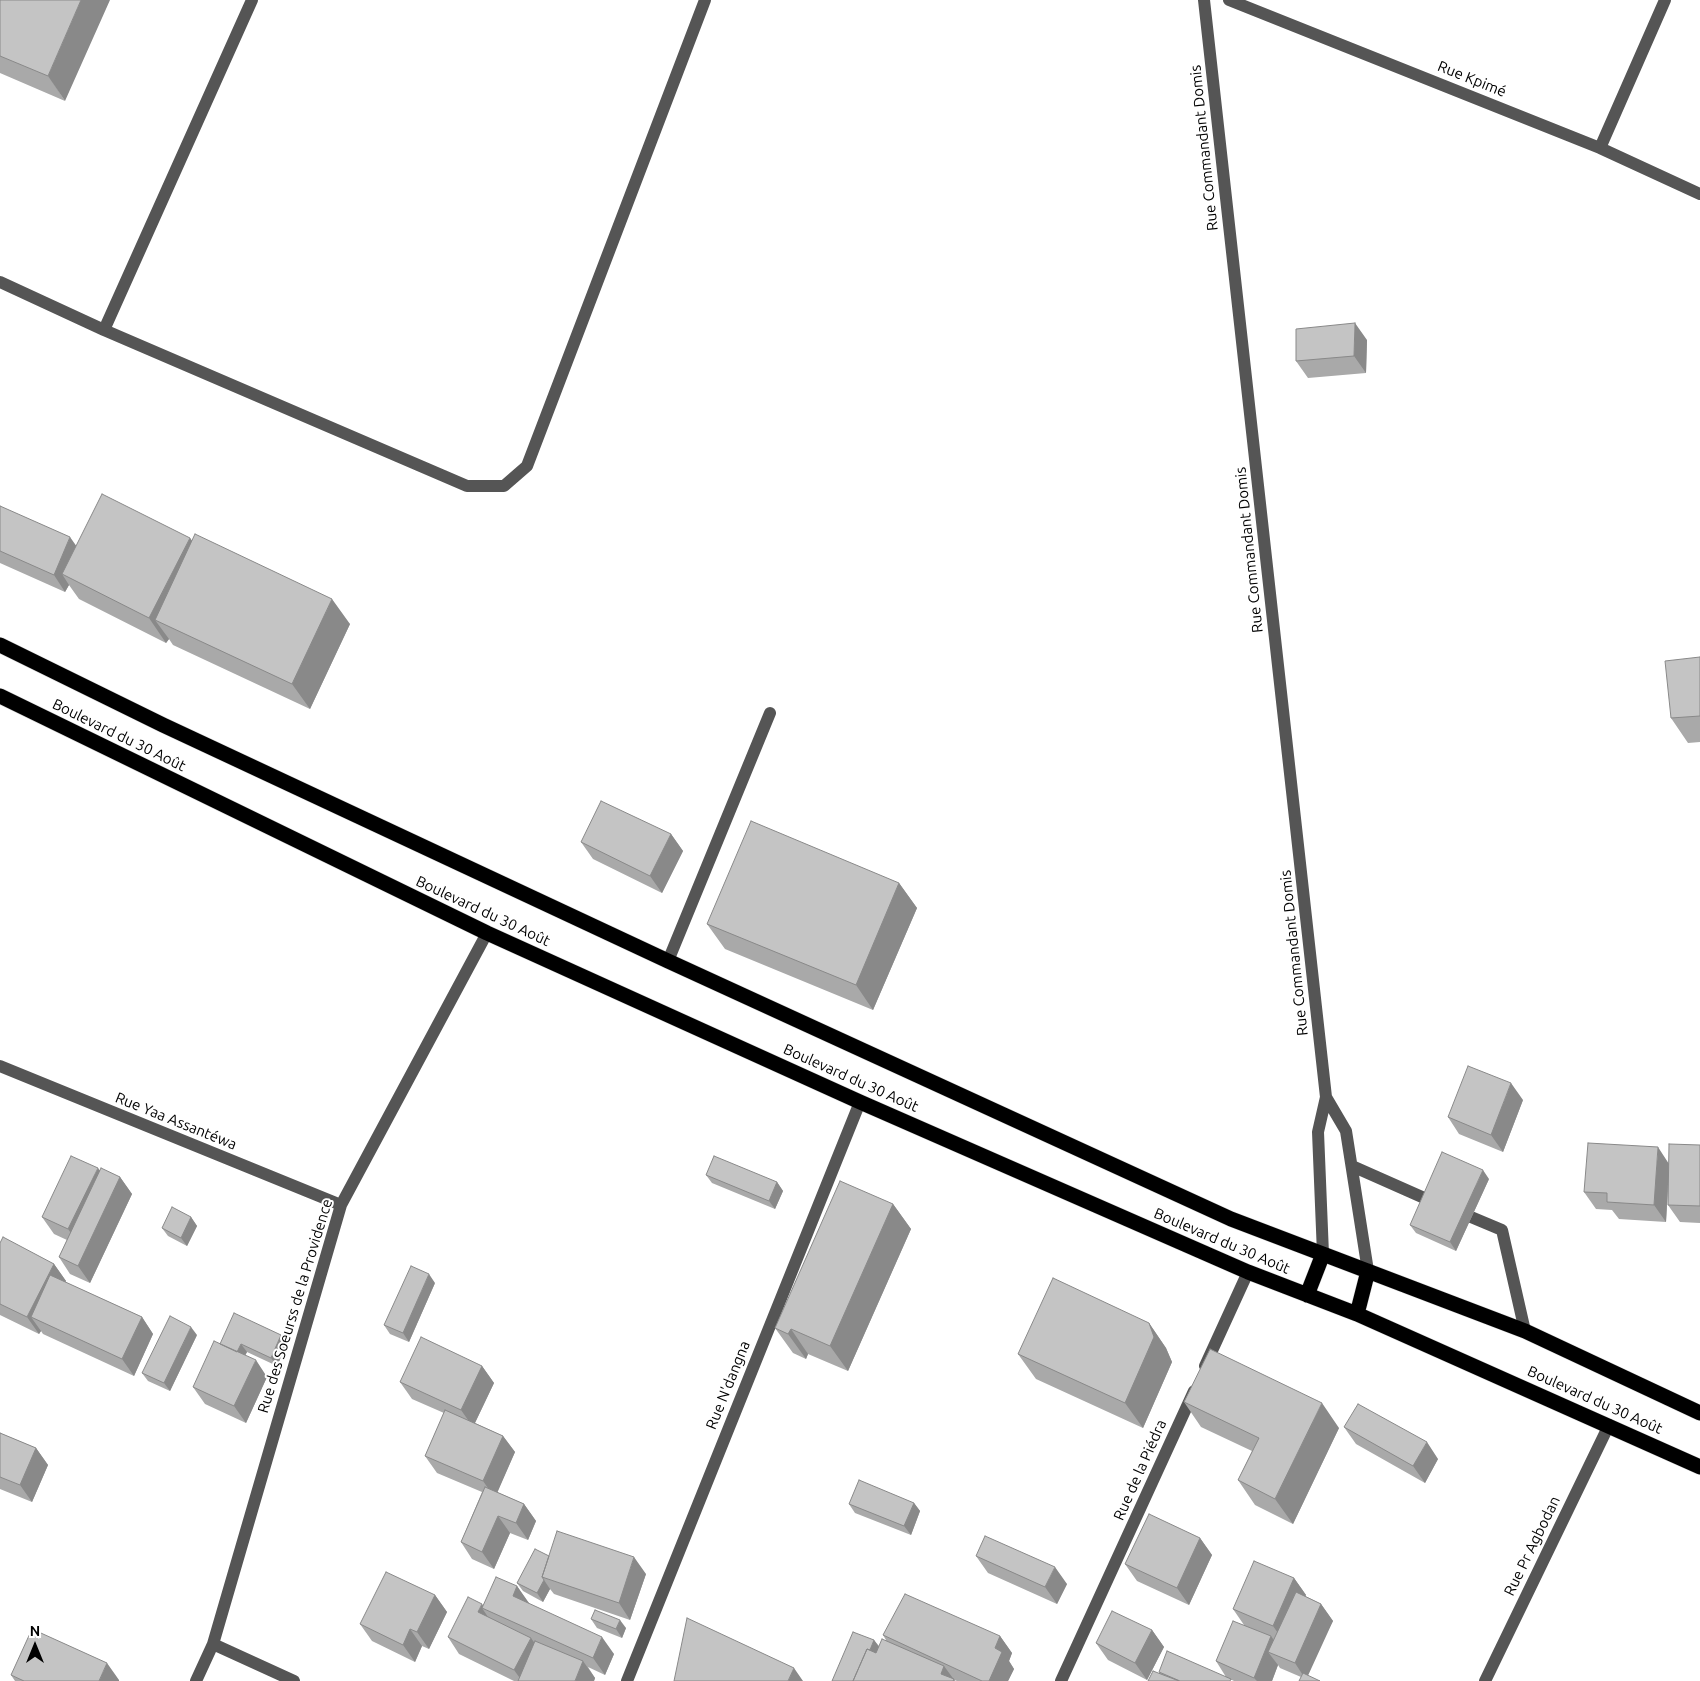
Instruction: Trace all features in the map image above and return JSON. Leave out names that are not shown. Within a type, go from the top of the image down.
[{"type":"highway","name":"Boulevard du 30 Août","points":[[0,645],[163,725],[668,961],[1232,1219],[1524,1330],[1700,1413]]},
{"type":"highway","name":"Boulevard du 30 Août","points":[[0,696],[487,933],[860,1102],[1248,1272],[1357,1314],[1700,1466]]},
{"type":"highway","points":[[1307,1295],[1323,1254]]},
{"type":"highway","points":[[1357,1314],[1368,1271]]},
{"type":"street","points":[[104,330],[252,0]]},
{"type":"street","points":[[0,282],[104,330],[467,486],[504,486],[527,466],[705,0]]},
{"type":"street","name":"Rue Commandant Domis","points":[[1204,0],[1326,1096],[1318,1132],[1323,1254]]},
{"type":"street","name":"Rue Kpimé","points":[[1229,0],[1600,148],[1700,194]]},
{"type":"street","points":[[1600,148],[1665,0]]},
{"type":"street","points":[[668,961],[770,713]]},
{"type":"street","name":"Rue des Soeurss de la Providence","points":[[196,1681],[213,1644],[340,1206],[487,933]]},
{"type":"street","name":"Rue Yaa Assantéwa","points":[[0,1066],[340,1206]]},
{"type":"street","name":"Rue Commandant Domis","points":[[1326,1096],[1346,1131],[1368,1271]]},
{"type":"street","name":"Rue N'dangna","points":[[627,1681],[860,1102]]},
{"type":"street","points":[[1352,1166],[1431,1200]]},
{"type":"street","points":[[1471,1217],[1502,1230],[1524,1330]]},
{"type":"street","name":"Rue de la Piédra","points":[[1062,1681],[1248,1272]]},
{"type":"street","name":"Rue Pr Agbodan","points":[[1485,1681],[1609,1425]]},
{"type":"street","points":[[213,1644],[294,1681]]},
{"type":"building","points":[[0,0],[81,0],[48,76],[0,56]]},
{"type":"building","points":[[1355,323],[1354,356],[1296,361],[1296,329]]},
{"type":"building","points":[[102,494],[190,538],[149,618],[62,574]]},
{"type":"building","points":[[0,506],[70,537],[54,575],[0,551]]},
{"type":"building","points":[[195,534],[332,599],[292,684],[155,620]]},
{"type":"building","points":[[1700,657],[1700,716],[1671,718],[1665,661]]},
{"type":"building","points":[[601,801],[671,834],[650,876],[581,842]]},
{"type":"building","points":[[751,821],[899,883],[856,985],[707,924]]},
{"type":"building","points":[[1468,1066],[1511,1083],[1491,1135],[1448,1117]]},
{"type":"building","points":[[1588,1143],[1658,1147],[1654,1205],[1607,1202],[1607,1193],[1584,1192]]},
{"type":"building","points":[[1669,1144],[1700,1145],[1700,1206],[1668,1205]]},
{"type":"building","points":[[1442,1152],[1483,1170],[1450,1242],[1410,1225]]},
{"type":"building","points":[[71,1156],[98,1168],[68,1229],[42,1217]]},
{"type":"building","points":[[714,1156],[777,1182],[769,1201],[706,1175]]},
{"type":"building","points":[[101,1168],[120,1177],[78,1266],[59,1257]]},
{"type":"building","points":[[840,1181],[893,1204],[830,1346],[791,1329],[788,1334],[775,1328]]},
{"type":"building","points":[[172,1207],[191,1217],[181,1238],[162,1228]]},
{"type":"building","points":[[3,1237],[54,1264],[27,1317],[0,1304],[0,1243]]},
{"type":"building","points":[[411,1266],[429,1274],[403,1333],[384,1325]]},
{"type":"building","points":[[50,1275],[142,1317],[122,1359],[31,1317]]},
{"type":"building","points":[[1053,1278],[1149,1323],[1154,1337],[1125,1403],[1018,1354]]},
{"type":"building","points":[[234,1313],[281,1335],[271,1358],[241,1344],[237,1352],[220,1344]]},
{"type":"building","points":[[170,1316],[191,1327],[164,1383],[142,1373]]},
{"type":"building","points":[[421,1337],[482,1366],[461,1410],[400,1382]]},
{"type":"building","points":[[214,1341],[256,1360],[234,1406],[193,1387]]},
{"type":"building","points":[[1210,1349],[1322,1403],[1275,1499],[1238,1480],[1259,1438],[1184,1402]]},
{"type":"building","points":[[1358,1404],[1427,1442],[1413,1466],[1344,1427]]},
{"type":"building","points":[[445,1410],[503,1436],[483,1481],[425,1456]]},
{"type":"building","points":[[0,1433],[36,1448],[20,1485],[0,1477]]},
{"type":"building","points":[[859,1480],[914,1503],[904,1526],[849,1504]]},
{"type":"building","points":[[485,1487],[524,1504],[516,1523],[498,1516],[482,1552],[461,1542]]},
{"type":"building","points":[[1149,1514],[1200,1538],[1177,1588],[1125,1564]]},
{"type":"building","points":[[557,1531],[634,1557],[619,1603],[542,1577]]},
{"type":"building","points":[[985,1536],[1055,1567],[1045,1587],[976,1556]]},
{"type":"building","points":[[535,1549],[549,1556],[542,1577],[544,1580],[537,1593],[517,1583]]},
{"type":"building","points":[[1254,1561],[1294,1578],[1273,1626],[1233,1609]]},
{"type":"building","points":[[386,1572],[435,1595],[417,1632],[410,1629],[403,1645],[360,1624]]},
{"type":"building","points":[[496,1577],[517,1586],[513,1596],[602,1637],[593,1658],[482,1608]]},
{"type":"building","points":[[1296,1592],[1321,1604],[1295,1663],[1268,1652]]},
{"type":"building","points":[[905,1594],[1000,1636],[995,1648],[1002,1652],[989,1681],[982,1681],[883,1635]]},
{"type":"building","points":[[468,1597],[482,1604],[478,1612],[531,1638],[514,1670],[448,1637]]},
{"type":"building","points":[[595,1610],[620,1620],[616,1629],[591,1619]]},
{"type":"building","points":[[1112,1611],[1152,1630],[1135,1663],[1096,1643]]},
{"type":"building","points":[[687,1618],[794,1668],[788,1681],[674,1681]]},
{"type":"building","points":[[1233,1621],[1271,1636],[1254,1678],[1216,1661]]},
{"type":"building","points":[[32,1629],[107,1663],[99,1681],[24,1681],[11,1675]]},
{"type":"building","points":[[853,1632],[874,1640],[870,1650],[867,1649],[853,1681],[832,1681]]},
{"type":"building","points":[[882,1639],[944,1666],[941,1674],[954,1679],[953,1681],[853,1681],[867,1649],[876,1653]]},
{"type":"building","points":[[535,1641],[583,1661],[575,1681],[518,1681]]},
{"type":"building","points":[[1167,1651],[1231,1679],[1230,1681],[1180,1681],[1159,1672]]},
{"type":"building","points":[[1153,1671],[1179,1681],[1148,1681]]},
{"type":"building","points":[[1303,1673],[1320,1681],[1299,1681]]}]
